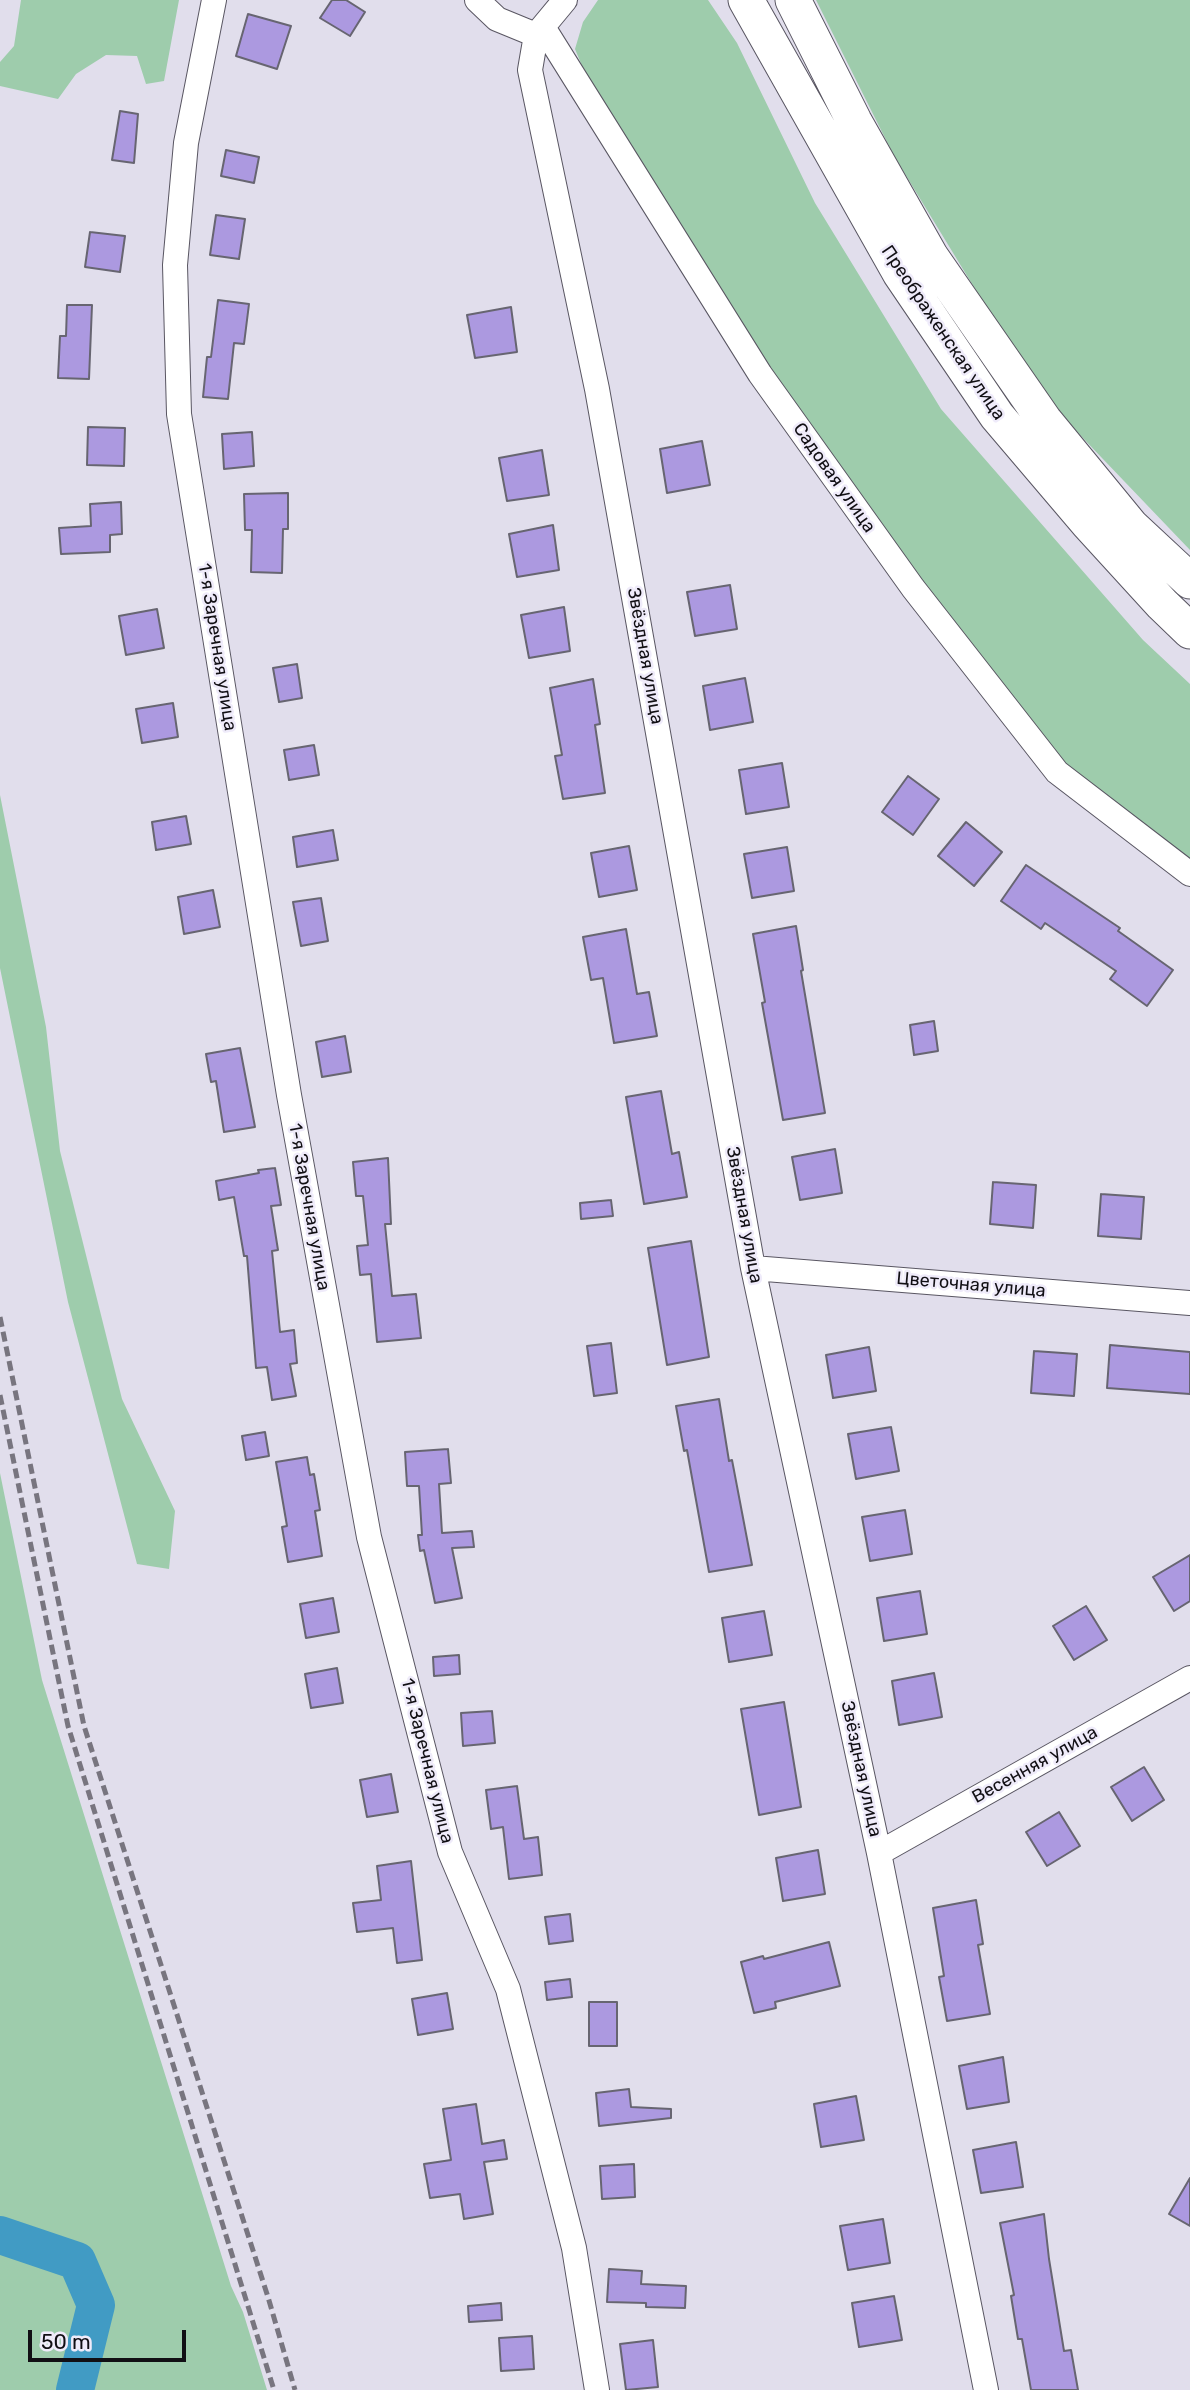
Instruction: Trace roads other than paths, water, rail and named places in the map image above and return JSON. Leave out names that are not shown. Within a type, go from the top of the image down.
[{"type":"main road","name":"Преображенская улица","points":[[746,0],[900,273],[997,416],[1097,533],[1190,631]]},
{"type":"main road","name":"Преображенская улица","points":[[793,0],[854,121],[931,257],[1044,420],[1131,526],[1190,581]]},
{"type":"street","name":"1-я Заречная улица","points":[[214,0],[186,143],[175,265],[179,414],[289,1095],[369,1537],[450,1852],[508,1989],[574,2248],[597,2390]]},
{"type":"street","points":[[477,0],[497,19],[540,31],[565,0]]},
{"type":"street","name":"Садовая улица","points":[[540,31],[760,374],[913,588],[1056,772],[1190,874]]},
{"type":"street","name":"Звёздная улица","points":[[540,31],[530,70],[597,389],[753,1268],[879,1853],[986,2390]]},
{"type":"street","name":"Цветочная улица","points":[[753,1268],[1190,1303]]},
{"type":"street","name":"Весенняя улица","points":[[879,1853],[1190,1678]]},
{"type":"waterway","points":[[0,2235],[77,2261],[96,2305],[75,2390]]},
{"type":"railway","points":[[0,1317],[84,1726],[268,2297],[295,2390]]},
{"type":"railway","points":[[0,1395],[68,1726],[274,2390]]}]
